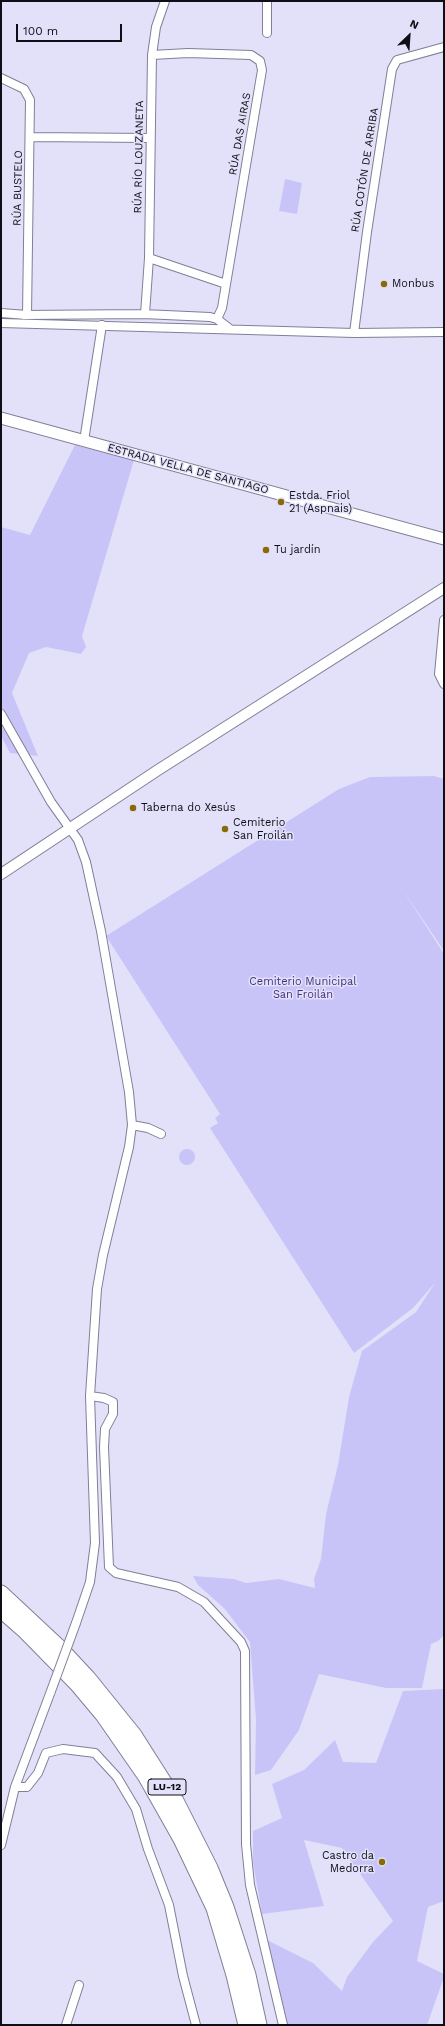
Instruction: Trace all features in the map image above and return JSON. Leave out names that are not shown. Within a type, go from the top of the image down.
[{"type":"highway","name":"LU-12","points":[[1,1593],[61,1649],[88,1678],[134,1735],[176,1801],[210,1868],[228,1914],[248,1975],[259,2025]]},
{"type":"highway","name":"LU-12","points":[[1,1610],[24,1630],[77,1684],[103,1715],[146,1777],[187,1851],[214,1908],[236,1982],[246,2025]]},
{"type":"main road","name":"ESTRADA VELLA DE SANTIAGO","points":[[1,418],[444,539]]},
{"type":"street","name":"RÚA RÍO LOUZANETA","points":[[143,327],[138,322],[138,318],[145,315],[149,258],[149,138],[152,55],[156,27],[165,1]]},
{"type":"street","points":[[267,1],[267,33]]},
{"type":"street","name":"RÚA COTÓN DE ARRIBA","points":[[354,332],[367,232],[392,69],[397,60],[444,47]]},
{"type":"street","name":"RÚA DAS AIRAS","points":[[152,55],[188,53],[251,55],[260,62],[262,70],[222,308],[216,319]]},
{"type":"street","name":"RÚA BUSTELO","points":[[1,78],[24,89],[30,100],[27,315]]},
{"type":"street","points":[[30,137],[149,138]]},
{"type":"street","points":[[149,258],[226,284]]},
{"type":"street","points":[[1,313],[27,315]]},
{"type":"street","points":[[1,320],[4,316],[27,315],[145,315],[216,319],[230,329]]},
{"type":"street","points":[[211,329],[216,319]]},
{"type":"street","points":[[1,323],[354,332],[444,332]]},
{"type":"street","points":[[84,441],[102,325]]},
{"type":"street","points":[[1,874],[158,770],[444,588]]},
{"type":"street","points":[[444,620],[439,674],[444,684]]},
{"type":"street","points":[[1,714],[51,802],[78,840],[86,862],[101,932],[129,1092],[132,1125],[129,1147],[103,1255],[97,1289],[90,1396],[95,1543],[90,1582],[15,1788],[1,1845]]},
{"type":"street","points":[[132,1125],[148,1128],[161,1134]]},
{"type":"street","points":[[90,1396],[104,1398],[113,1402],[113,1414],[105,1429],[104,1447],[109,1567],[116,1573],[178,1587],[204,1602],[241,1642],[245,1651],[246,1844],[250,1885],[283,2025]]},
{"type":"street","points":[[15,1788],[27,1787],[38,1773],[46,1753],[63,1749],[94,1753],[117,1777],[136,1809],[148,1850],[169,1905],[183,1976],[196,2025]]},
{"type":"street","points":[[66,2025],[79,1985]]},
{"type":"green space","points":[[285,179],[302,183],[297,214],[279,211]]},
{"type":"green space","points":[[75,445],[134,460],[82,636],[86,647],[81,654],[46,647],[29,653],[12,693],[38,756],[10,753],[1,736],[1,527],[30,535]]},
{"type":"green space","name":"Cemiterio Municipal San Froilán","points":[[434,776],[444,779],[444,951],[401,887],[444,954],[444,1635],[438,1641],[431,1644],[422,1688],[386,1688],[319,1674],[299,1730],[271,1770],[255,1775],[256,1720],[250,1642],[224,1608],[198,1585],[193,1576],[234,1579],[246,1583],[279,1579],[315,1588],[314,1579],[321,1559],[326,1514],[338,1465],[349,1397],[362,1351],[416,1312],[435,1283],[413,1308],[354,1353],[210,1128],[218,1123],[215,1118],[220,1114],[106,936],[339,789],[370,777]]},
{"type":"green space","points":[[184,1149],[190,1149],[195,1154],[193,1163],[190,1165],[184,1165],[179,1160],[179,1154]]},
{"type":"green space","points":[[444,1689],[444,1901],[428,1907],[417,1961],[444,1974],[444,1977],[427,2025],[286,2025],[267,1940],[313,1963],[342,1991],[347,1977],[373,1942],[393,1921],[342,1848],[304,1840],[324,1906],[262,1914],[253,1862],[253,1831],[282,1818],[272,1784],[304,1770],[335,1740],[343,1762],[376,1763],[403,1691]]},
{"type":"place","name":"Monbus","points":[[384,284]]},
{"type":"place","name":"Estda. Friol 21 (Aspnais)","points":[[281,502]]},
{"type":"place","name":"Tu jardín","points":[[266,550]]},
{"type":"place","name":"Taberna do Xesús","points":[[133,808]]},
{"type":"place","name":"Cemiterio San Froilán","points":[[225,829]]},
{"type":"place","name":"Castro da Medorra","points":[[382,1862]]}]
